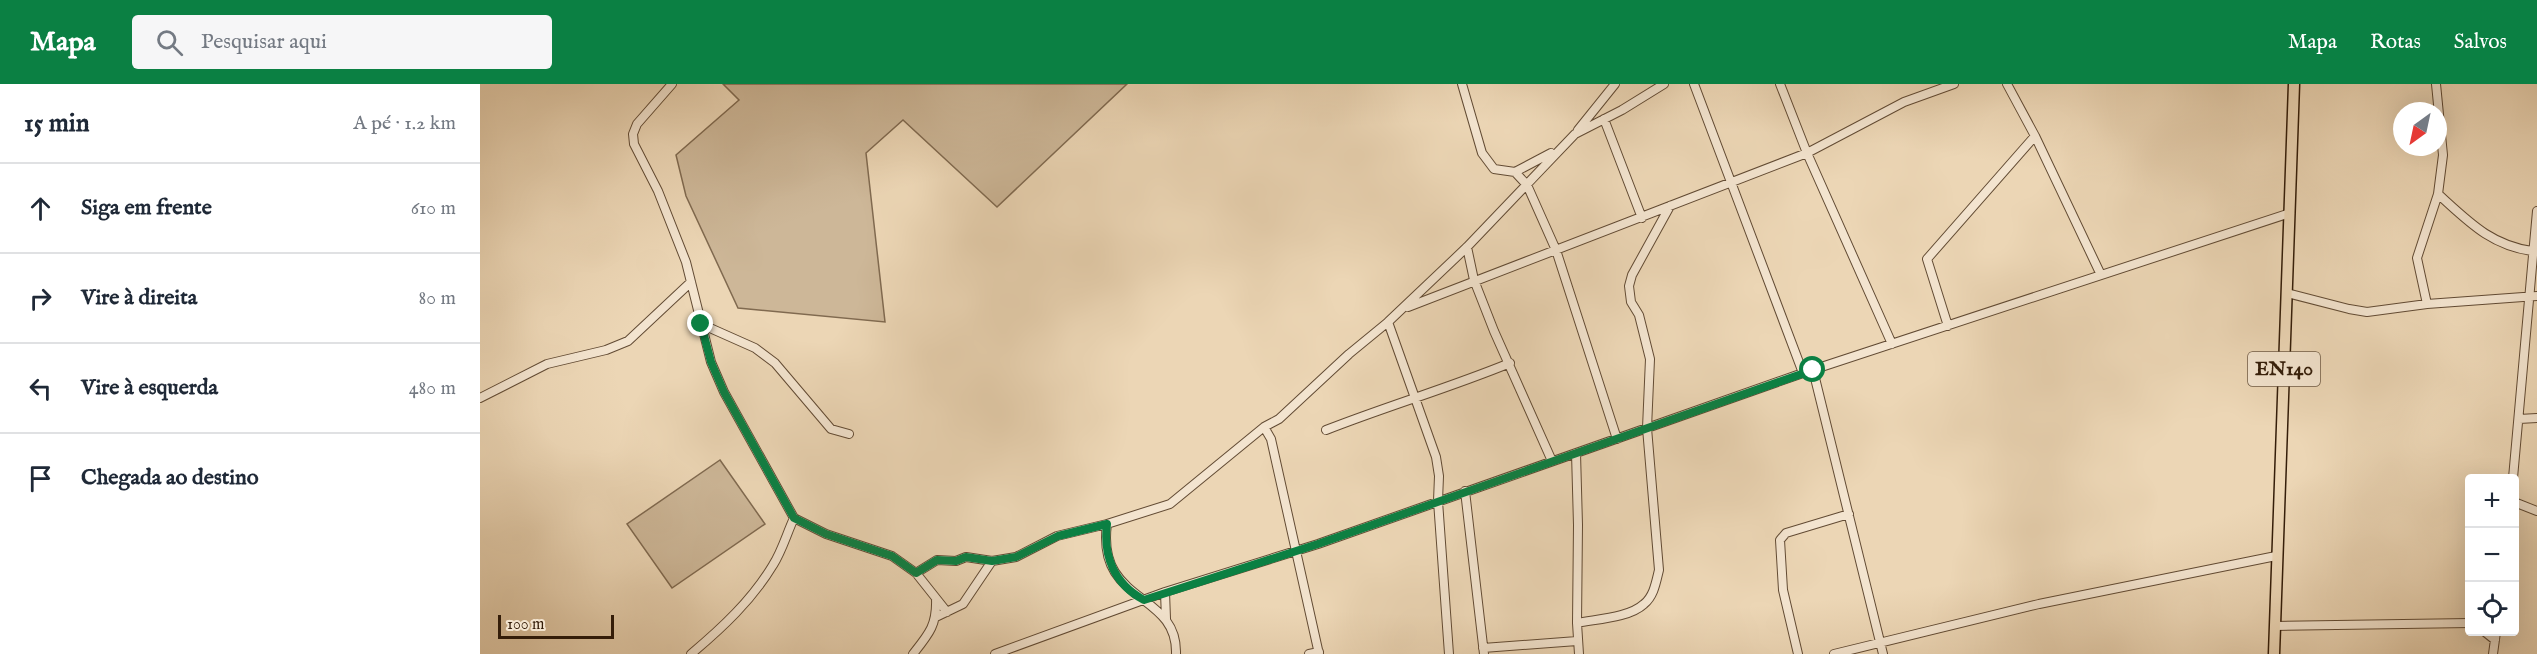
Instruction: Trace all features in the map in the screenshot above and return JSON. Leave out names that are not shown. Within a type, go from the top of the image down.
[{"type":"main road","name":"EN140","points":[[2274,654],[2294,84]]},
{"type":"street","points":[[672,84],[637,124],[633,134],[639,154],[662,201],[686,262],[711,362],[724,392],[794,518],[826,534],[892,556],[916,573],[948,612]]},
{"type":"street","points":[[1462,84],[1482,153],[1488,163],[1502,171],[1515,172],[1557,151]]},
{"type":"street","points":[[916,573],[937,560],[956,561],[966,557],[992,561],[1016,557],[1058,536],[1107,524],[1170,504],[1264,427],[1279,419],[1402,309],[1527,185],[1575,134],[1615,84]]},
{"type":"street","points":[[1575,134],[1664,84]]},
{"type":"street","points":[[1694,84],[1803,373]]},
{"type":"street","points":[[1780,84],[1807,153],[1892,344]]},
{"type":"street","points":[[1402,309],[1807,153],[1904,102],[1954,84]]},
{"type":"street","points":[[2007,84],[2035,136],[2101,275]]},
{"type":"street","points":[[2427,304],[2417,258],[2438,194],[2443,155],[2436,84]]},
{"type":"street","points":[[1604,119],[1642,218]]},
{"type":"street","points":[[1948,326],[1927,259],[2035,136]]},
{"type":"street","points":[[1515,172],[1527,185],[1556,250],[1617,439]]},
{"type":"street","points":[[2438,194],[2487,236],[2513,248],[2532,251]]},
{"type":"street","points":[[1577,623],[1629,613],[1644,604],[1654,590],[1659,570],[1647,428],[1650,359],[1640,315],[1631,302],[1629,286],[1632,275],[1670,207]]},
{"type":"street","points":[[2513,474],[2534,296],[2532,251],[2536,236],[2537,211]]},
{"type":"street","points":[[995,654],[1165,592],[1297,550],[1803,373],[2290,213]]},
{"type":"street","points":[[1467,247],[1474,280],[1552,461]]},
{"type":"street","points":[[480,398],[547,364],[606,350],[628,340],[691,282]]},
{"type":"street","points":[[2287,293],[2367,312],[2427,304],[2534,296]]},
{"type":"street","points":[[1388,322],[1436,457],[1449,654]]},
{"type":"street","points":[[701,324],[762,353],[775,363],[831,429],[849,434]]},
{"type":"street","points":[[1326,430],[1391,405],[1453,387],[1510,363]]},
{"type":"street","points":[[1813,370],[1884,654]]},
{"type":"street","points":[[2519,419],[2537,418]]},
{"type":"street","points":[[1271,439],[1279,419]]},
{"type":"street","points":[[1264,427],[1271,439],[1319,653],[1309,654]]},
{"type":"street","points":[[1576,453],[1577,641],[1579,654]]},
{"type":"street","points":[[1466,491],[1483,651],[1577,641]]},
{"type":"street","points":[[2519,504],[2537,511]]},
{"type":"street","points":[[1798,654],[1783,590],[1780,540],[1786,533],[1849,514]]},
{"type":"street","points":[[691,654],[741,609],[760,585],[775,563],[794,518]]},
{"type":"street","points":[[1107,524],[1105,547],[1116,576],[1129,590],[1166,619],[1175,635],[1176,654]]},
{"type":"street","points":[[1834,654],[2039,604],[2276,556]]},
{"type":"street","points":[[936,617],[963,604],[992,561]]},
{"type":"street","points":[[1165,592],[1166,619]]},
{"type":"street","points":[[912,654],[931,629],[936,617],[936,599]]},
{"type":"street","points":[[2275,626],[2465,623]]},
{"type":"street","points":[[2493,654],[2495,636]]},
{"type":"shaded area","points":[[723,84],[1127,84],[997,207],[903,120],[866,153],[885,322],[738,308],[686,196],[676,155],[739,100]]},
{"type":"shaded area","points":[[720,460],[765,524],[672,588],[627,524]]},
{"type":"route","points":[[701,324],[711,362],[724,392],[794,518],[826,534],[892,556],[916,573],[937,560],[956,561],[966,557],[992,561],[1016,557],[1058,536],[1107,524],[1105,547],[1116,576],[1129,590],[1144,600],[1318,544],[1813,370]]}]
